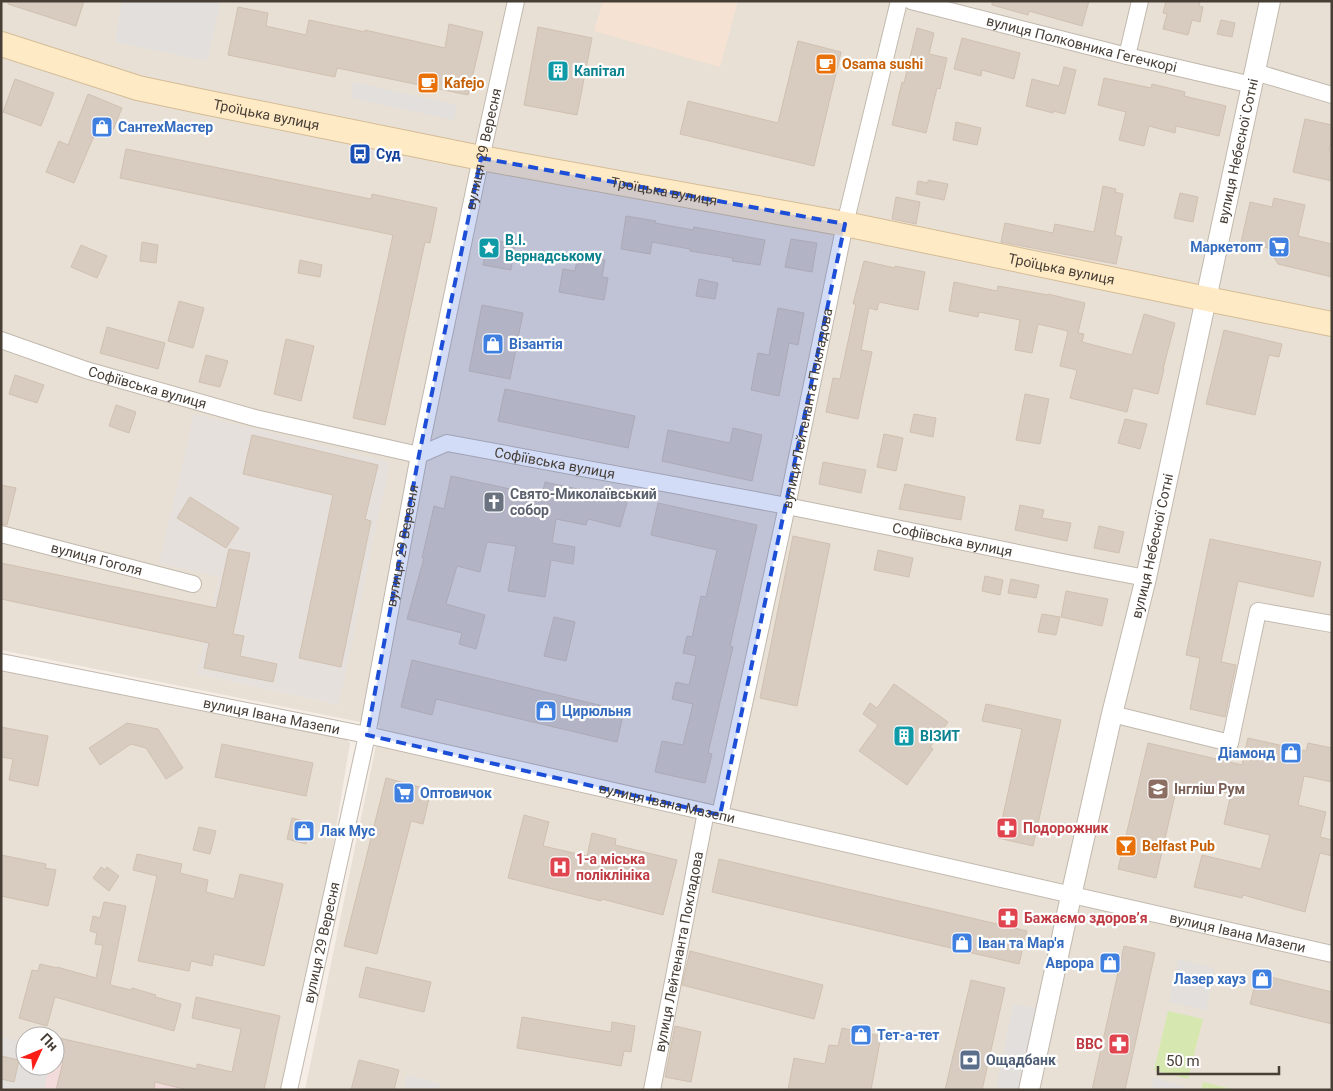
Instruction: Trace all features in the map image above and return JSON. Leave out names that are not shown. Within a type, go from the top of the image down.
[{"type":"main road","name":"Троїцька вулиця","points":[[1,44],[138,88],[481,158],[845,224],[1332,324]]},
{"type":"street","name":"вулиця 29 Вересня","points":[[289,1090],[367,735],[419,455],[516,1]]},
{"type":"street","name":"вулиця Лейтенанта Покладова","points":[[652,1090],[713,813],[787,506],[845,224],[898,1]]},
{"type":"street","name":"вулиця Полковника Гегечкорі","points":[[911,1],[1127,56],[1332,95]]},
{"type":"street","points":[[1127,56],[1140,1]]},
{"type":"street","name":"вулиця Небесної Сотні","points":[[1029,1090],[1112,714],[1146,578],[1270,1]]},
{"type":"street","name":"Софіївська вулиця","points":[[1,340],[86,370],[255,418],[419,455],[447,443],[787,506],[1047,560],[1146,578]]},
{"type":"street","name":"вулиця Гоголя","points":[[1,534],[192,584]]},
{"type":"street","points":[[1112,714],[1230,742],[1258,611],[1332,624]]},
{"type":"street","name":"вулиця Івана Мазепи","points":[[1,662],[367,735],[1332,954]]},
{"type":"highlighted area","points":[[481,158],[845,224],[720,815],[367,735],[419,455]]},
{"type":"shaded area","points":[[1,1],[1332,1],[1332,1090],[305,1090],[380,726],[1,650]],"holes":[[[219,577],[339,705],[198,674]]]},
{"type":"shaded area","points":[[122,1],[221,1],[207,61],[115,42]]},
{"type":"shaded area","points":[[603,1],[738,1],[720,67],[594,31]]},
{"type":"shaded area","points":[[353,82],[457,105],[454,120],[351,98]]},
{"type":"shaded area","points":[[194,414],[390,462],[339,705],[197,674],[219,577],[159,563]]},
{"type":"shaded area","points":[[1,670],[346,739],[350,743],[305,1016],[285,1090],[1,1090]]},
{"type":"shaded area","points":[[1178,959],[1215,968],[1206,1010],[1169,1002]]},
{"type":"shaded area","points":[[1013,1004],[1046,1010],[1029,1090],[996,1090]]},
{"type":"shaded area","points":[[1,1037],[15,1040],[15,1076],[47,1076],[44,1090],[1,1090]]},
{"type":"shaded area","points":[[65,1062],[188,1090],[44,1090],[47,1076],[65,1076]]},
{"type":"shaded area","points":[[407,1075],[440,1084],[439,1090],[404,1090]]},
{"type":"shaded area","points":[[1154,1078],[1186,1087],[1186,1090],[1151,1090]]},
{"type":"green space","points":[[1168,1011],[1203,1019],[1188,1079],[1154,1070]]},
{"type":"green space","points":[[1203,1082],[1237,1090],[1201,1090]]},
{"type":"building","points":[[8,1],[84,1],[76,26],[8,4]]},
{"type":"building","points":[[992,1],[1089,1],[1082,26],[1029,11],[1028,15],[992,5]]},
{"type":"building","points":[[1166,1],[1200,1],[1199,6],[1203,7],[1200,22],[1192,20],[1188,35],[1163,29],[1167,14],[1163,13]]},
{"type":"building","points":[[238,7],[268,13],[266,26],[306,35],[309,20],[445,48],[449,24],[483,32],[468,95],[337,68],[335,77],[228,55]]},
{"type":"building","points":[[1221,20],[1235,23],[1232,37],[1217,34]]},
{"type":"building","name":"Капітал","points":[[538,27],[592,38],[577,115],[524,105]]},
{"type":"building","points":[[917,28],[934,33],[929,54],[947,58],[940,89],[937,88],[926,133],[892,125]]},
{"type":"building","points":[[962,38],[1020,53],[1014,79],[982,70],[981,76],[954,69]]},
{"type":"building","points":[[798,41],[841,52],[814,166],[680,134],[688,101],[778,123]]},
{"type":"building","points":[[1064,67],[1076,70],[1065,114],[1026,106],[1032,79],[1059,86]]},
{"type":"building","points":[[1104,78],[1151,88],[1152,84],[1185,92],[1184,96],[1226,106],[1219,136],[1176,126],[1175,133],[1149,126],[1144,146],[1119,140],[1126,112],[1098,105]]},
{"type":"building","points":[[15,79],[54,93],[41,126],[3,112]]},
{"type":"building","points":[[88,94],[122,108],[113,130],[99,124],[74,183],[46,172],[59,141],[68,145]]},
{"type":"building","points":[[1305,119],[1332,125],[1329,151],[1332,151],[1332,181],[1293,172]]},
{"type":"building","points":[[956,122],[981,128],[977,145],[953,140]]},
{"type":"building","points":[[126,149],[371,199],[372,194],[437,208],[430,243],[425,242],[385,425],[353,418],[393,235],[120,178]]},
{"type":"building","points":[[928,180],[948,184],[944,200],[916,194],[918,181],[928,183]]},
{"type":"building","points":[[1103,186],[1116,189],[1115,192],[1123,194],[1115,235],[1122,237],[1116,264],[1001,242],[1005,223],[1053,233],[1055,224],[1094,232]]},
{"type":"building","points":[[1180,193],[1198,197],[1193,222],[1174,218]]},
{"type":"building","points":[[896,197],[920,202],[916,224],[892,219]]},
{"type":"building","points":[[1274,198],[1305,205],[1298,236],[1332,244],[1332,277],[1278,264],[1268,248],[1241,242],[1250,202],[1272,207]]},
{"type":"building","points":[[626,216],[693,230],[694,227],[765,240],[760,265],[732,261],[733,258],[652,242],[650,254],[621,249]]},
{"type":"building","points":[[488,239],[515,244],[511,270],[483,265]]},
{"type":"building","points":[[791,239],[817,243],[812,272],[785,267]]},
{"type":"building","points":[[142,242],[158,245],[156,263],[140,261]]},
{"type":"building","points":[[81,245],[107,256],[97,278],[71,267]]},
{"type":"building","points":[[578,255],[605,260],[602,277],[608,278],[604,300],[559,292],[563,269],[575,271]]},
{"type":"building","points":[[300,260],[322,265],[320,277],[298,273]]},
{"type":"building","points":[[864,261],[925,272],[918,310],[879,302],[877,310],[869,308],[861,350],[872,352],[858,419],[826,412],[833,378],[840,379],[856,304],[853,304]]},
{"type":"building","points":[[699,279],[718,283],[715,299],[696,296]]},
{"type":"building","points":[[954,282],[997,291],[998,286],[1048,294],[1085,303],[1078,333],[1084,334],[1082,342],[1132,355],[1144,314],[1175,323],[1158,394],[1133,388],[1127,412],[1070,398],[1077,370],[1060,366],[1068,331],[1038,324],[1032,353],[1015,350],[1020,320],[979,312],[978,317],[949,311]]},
{"type":"building","points":[[179,301],[204,308],[193,348],[168,341]]},
{"type":"building","points":[[482,305],[523,313],[510,379],[469,371]]},
{"type":"building","points":[[778,308],[804,313],[798,345],[789,343],[779,396],[751,390],[758,353],[769,355]]},
{"type":"building","points":[[107,327],[165,343],[158,369],[100,353]]},
{"type":"building","points":[[1224,330],[1282,344],[1279,357],[1269,355],[1255,415],[1206,404]]},
{"type":"building","points":[[286,339],[314,346],[301,401],[274,394]]},
{"type":"building","points":[[206,355],[228,361],[220,387],[199,382]]},
{"type":"building","points":[[15,375],[44,385],[37,403],[9,394]]},
{"type":"building","points":[[505,389],[635,416],[628,448],[498,421]]},
{"type":"building","points":[[1025,394],[1049,399],[1040,444],[1016,440]]},
{"type":"building","points":[[116,405],[136,412],[129,433],[109,426]]},
{"type":"building","points":[[914,414],[936,418],[933,437],[910,432]]},
{"type":"building","points":[[1125,419],[1147,424],[1140,449],[1118,443]]},
{"type":"building","points":[[733,428],[762,435],[752,481],[662,461],[668,430],[730,443]]},
{"type":"building","points":[[884,434],[903,438],[896,471],[877,467]]},
{"type":"building","points":[[252,435],[378,465],[365,519],[371,521],[341,667],[299,658],[333,495],[243,474]]},
{"type":"building","points":[[823,462],[866,470],[861,493],[819,484]]},
{"type":"building","points":[[451,476],[510,489],[510,493],[541,500],[545,482],[628,499],[620,527],[588,519],[586,525],[556,519],[552,543],[575,547],[573,564],[551,560],[545,597],[508,591],[516,546],[487,542],[480,572],[457,566],[446,604],[485,615],[476,649],[459,644],[462,633],[407,619],[424,558],[422,558],[434,506],[444,509]]},
{"type":"building","points":[[905,484],[965,497],[961,520],[899,509]]},
{"type":"building","points":[[1,485],[16,488],[7,525],[1,524]]},
{"type":"building","points":[[190,497],[239,528],[226,548],[177,518]]},
{"type":"building","points":[[658,503],[757,525],[730,646],[733,647],[708,753],[712,754],[705,783],[655,772],[662,741],[683,745],[693,704],[672,699],[676,682],[689,685],[696,656],[683,653],[687,636],[692,637],[701,596],[706,597],[717,550],[651,535]]},
{"type":"building","points":[[1020,505],[1044,510],[1042,518],[1071,523],[1067,541],[1015,530]]},
{"type":"building","points":[[1099,526],[1124,532],[1119,553],[1094,548]]},
{"type":"building","points":[[793,536],[830,544],[797,706],[760,698]]},
{"type":"building","points":[[1210,539],[1321,562],[1313,597],[1238,581],[1221,662],[1236,665],[1225,717],[1190,709],[1200,658],[1186,655]]},
{"type":"building","points":[[229,549],[250,553],[233,634],[244,636],[240,656],[277,664],[273,682],[204,668],[209,643],[1,599],[1,563],[216,608]]},
{"type":"building","points":[[878,550],[913,558],[909,577],[874,570]]},
{"type":"building","points":[[985,576],[1003,580],[1000,595],[982,591]]},
{"type":"building","points":[[1011,579],[1039,585],[1036,598],[1008,593]]},
{"type":"building","points":[[1066,591],[1108,599],[1102,626],[1061,617]]},
{"type":"building","points":[[1042,614],[1060,617],[1056,635],[1038,632]]},
{"type":"building","points":[[554,617],[575,622],[566,661],[544,656]]},
{"type":"building","points":[[412,660],[624,711],[617,742],[436,699],[432,715],[401,707]]},
{"type":"building","name":"ВІЗИТ","points":[[894,684],[948,722],[930,747],[933,749],[907,785],[859,751],[878,725],[863,714],[870,703],[877,708]]},
{"type":"building","points":[[986,704],[1061,720],[1033,846],[998,838],[1022,729],[982,721]]},
{"type":"building","points":[[127,723],[158,729],[183,768],[166,779],[146,748],[131,744],[100,765],[89,748]]},
{"type":"building","points":[[1,727],[48,736],[38,786],[9,780],[13,759],[1,757]]},
{"type":"building","points":[[1248,738],[1306,751],[1308,743],[1332,748],[1332,782],[1304,776],[1298,805],[1326,812],[1320,837],[1332,840],[1332,856],[1320,853],[1305,912],[1243,895],[1242,898],[1194,887],[1202,855],[1261,869],[1270,835],[1224,824],[1231,794],[1178,782],[1156,878],[1118,869],[1148,743],[1242,765]]},
{"type":"building","points":[[222,744],[313,763],[306,796],[215,777]]},
{"type":"building","points":[[386,778],[431,790],[423,824],[411,821],[377,954],[344,946]]},
{"type":"building","points":[[524,815],[549,822],[543,846],[587,856],[592,833],[616,839],[615,845],[677,860],[663,915],[508,878]]},
{"type":"building","points":[[292,818],[312,823],[306,844],[287,839]]},
{"type":"building","points":[[199,827],[216,831],[210,854],[193,850]]},
{"type":"building","points":[[137,854],[182,864],[180,873],[208,880],[206,892],[234,899],[240,874],[283,884],[264,966],[214,954],[212,966],[191,961],[189,971],[138,961],[157,876],[133,870]]},
{"type":"building","points":[[1,855],[46,864],[45,868],[56,870],[48,906],[1,896]]},
{"type":"building","points":[[719,859],[1027,931],[1019,964],[712,892]]},
{"type":"building","points":[[101,867],[105,870],[107,867],[119,876],[109,891],[93,878]]},
{"type":"building","points":[[104,902],[126,906],[110,985],[131,990],[132,988],[181,1004],[174,1031],[55,997],[47,1026],[19,1018],[32,970],[38,971],[40,964],[96,978],[103,945],[95,944],[97,933],[90,931],[93,916],[100,918]]},
{"type":"building","points":[[1124,946],[1155,953],[1125,1090],[1092,1090]]},
{"type":"building","points":[[690,951],[823,985],[814,1019],[682,985]]},
{"type":"building","points":[[366,967],[431,982],[424,1012],[359,997]]},
{"type":"building","points":[[1258,974],[1332,992],[1332,1024],[1250,1004]]},
{"type":"building","points":[[971,980],[1005,988],[982,1090],[945,1090]]},
{"type":"building","points":[[196,997],[280,1016],[264,1090],[188,1090],[155,1082],[154,1090],[56,1090],[60,1076],[65,1076],[65,1039],[197,1069],[197,1064],[232,1072],[241,1029],[192,1018]]},
{"type":"building","points":[[522,1017],[611,1032],[612,1022],[635,1026],[631,1052],[624,1051],[621,1066],[517,1048]]},
{"type":"building","points":[[675,1026],[701,1032],[691,1082],[665,1077]]},
{"type":"building","points":[[842,1028],[881,1036],[871,1090],[788,1090],[794,1058],[825,1064],[829,1045],[838,1046]]},
{"type":"building","points":[[1,1056],[15,1059],[14,1082],[1,1079]]},
{"type":"building","points":[[359,1060],[399,1070],[394,1090],[351,1090]]},
{"type":"place","name":"Osama sushi","points":[[826,64]]},
{"type":"place","name":"Капітал","points":[[558,71]]},
{"type":"place","name":"Kafejo","points":[[428,83]]},
{"type":"place","name":"СантехМастер","points":[[102,127]]},
{"type":"place","name":"Суд","points":[[360,154]]},
{"type":"place","name":"Маркетопт","points":[[1279,247]]},
{"type":"place","name":"В.І. Вернадському","points":[[489,248]]},
{"type":"place","name":"Візантія","points":[[493,344]]},
{"type":"place","name":"Свято-Миколаївський собор","points":[[494,502]]},
{"type":"place","name":"Цирюльня","points":[[546,711]]},
{"type":"place","name":"ВІЗИТ","points":[[904,736]]},
{"type":"place","name":"Дiамонд","points":[[1291,753]]},
{"type":"place","name":"Інгліш Рум","points":[[1158,789]]},
{"type":"place","name":"Оптовичок","points":[[404,793]]},
{"type":"place","name":"Подорожник","points":[[1007,828]]},
{"type":"place","name":"Лак Мус","points":[[304,831]]},
{"type":"place","name":"Belfast Pub","points":[[1126,846]]},
{"type":"place","name":"1-а міська поліклініка","points":[[560,867]]},
{"type":"place","name":"Бажаємо здоровʼя","points":[[1008,918]]},
{"type":"place","name":"Іван та Мар'я","points":[[962,943]]},
{"type":"place","name":"Аврора","points":[[1110,963]]},
{"type":"place","name":"Лазер хауз","points":[[1262,979]]},
{"type":"place","name":"Тет-а-тет","points":[[861,1035]]},
{"type":"place","name":"ВВС","points":[[1119,1044]]},
{"type":"place","name":"Ощадбанк","points":[[970,1060]]}]
